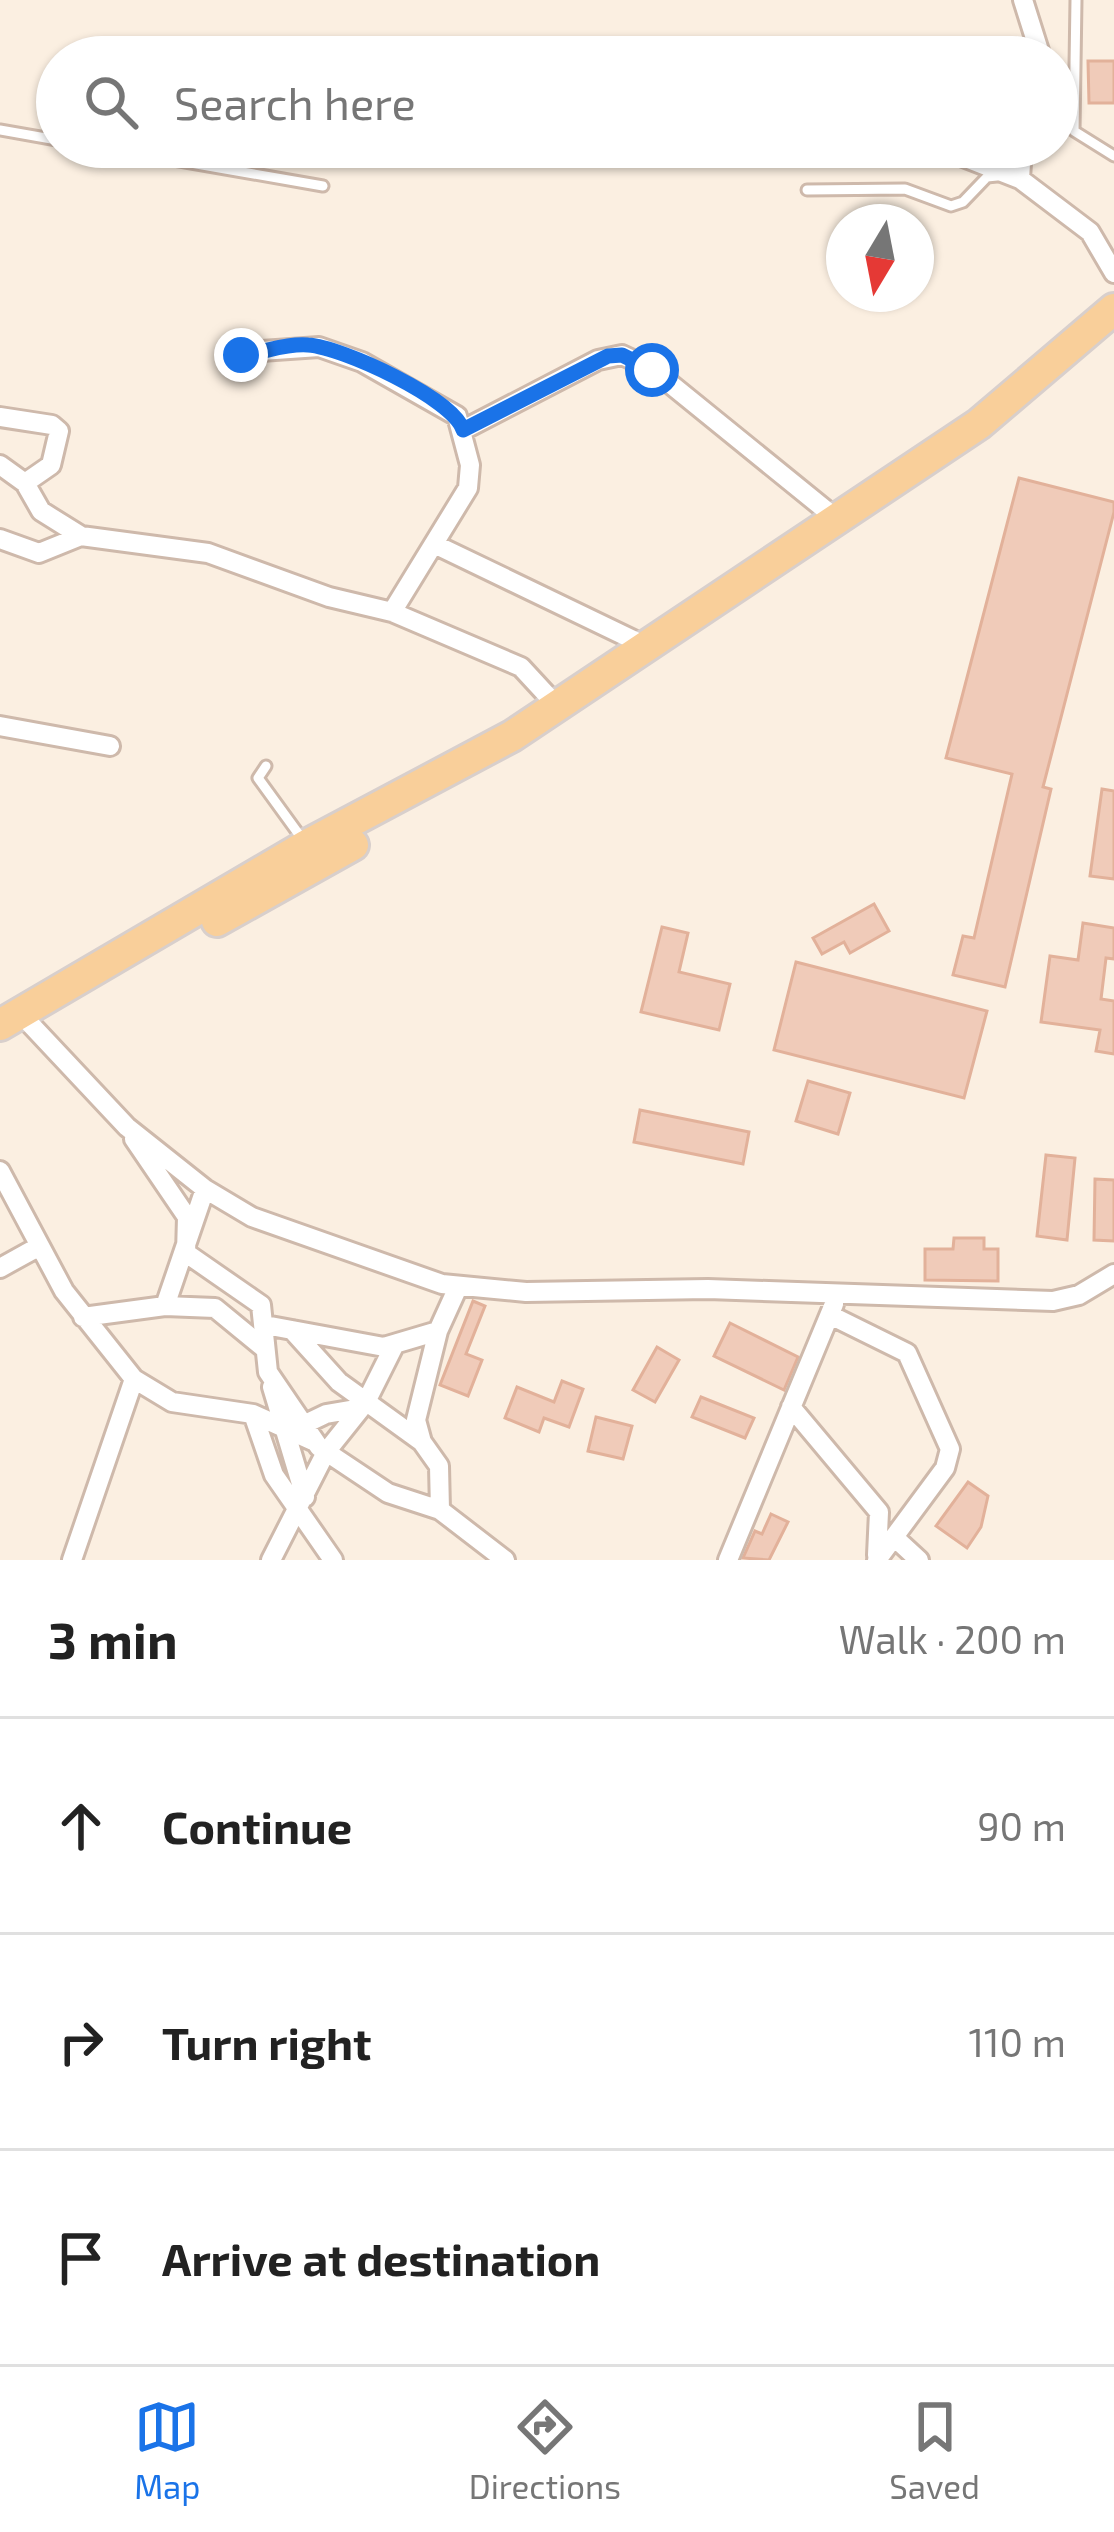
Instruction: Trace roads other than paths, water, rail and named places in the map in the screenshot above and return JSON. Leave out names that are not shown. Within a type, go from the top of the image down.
[{"type":"main road","points":[[18,1021],[531,748],[923,473],[1114,309]]},
{"type":"main road","points":[[0,1045],[18,1021],[307,845],[506,740],[838,520],[1009,424],[1114,334]]},
{"type":"street","points":[[1022,0],[1033,36]]},
{"type":"street","points":[[991,168],[1016,178],[1090,232],[1114,274]]},
{"type":"street","points":[[1016,178],[1018,168]]},
{"type":"street","points":[[231,353],[319,347],[362,362],[457,416],[471,477],[392,612]]},
{"type":"street","points":[[463,430],[598,360],[622,355],[652,370],[838,520]]},
{"type":"street","points":[[0,417],[59,431],[51,465],[25,483]]},
{"type":"street","points":[[0,465],[25,483],[41,512],[81,536],[208,554],[329,597],[392,612],[521,667],[557,706]]},
{"type":"street","points":[[0,539],[44,553],[81,536]]},
{"type":"street","points":[[434,544],[648,647]]},
{"type":"street","points":[[0,726],[110,746]]},
{"type":"street","points":[[18,1021],[127,1127],[206,1190],[252,1217],[354,1257],[458,1287],[1053,1301],[1078,1295],[1114,1274]]},
{"type":"street","points":[[127,1127],[188,1217],[186,1253]]},
{"type":"street","points":[[0,1171],[38,1247],[83,1317],[134,1379],[172,1402],[253,1414],[314,1439],[388,1493],[440,1510],[505,1560]]},
{"type":"street","points":[[165,1306],[206,1190]]},
{"type":"street","points":[[0,1268],[38,1247]]},
{"type":"street","points":[[186,1253],[261,1305],[268,1372],[302,1504],[333,1560]]},
{"type":"street","points":[[422,1442],[416,1407],[438,1331],[458,1287]]},
{"type":"street","points":[[728,1560],[839,1293]]},
{"type":"street","points":[[83,1317],[165,1306],[223,1311],[266,1349]]},
{"type":"street","points":[[791,1407],[879,1512],[877,1560],[945,1468],[948,1438],[907,1352],[830,1315]]},
{"type":"street","points":[[265,1325],[394,1346],[438,1331]]},
{"type":"street","points":[[292,1330],[363,1405],[422,1442],[440,1466],[440,1510]]},
{"type":"street","points":[[271,1560],[302,1504],[314,1439],[363,1405],[394,1346]]},
{"type":"street","points":[[268,1372],[314,1439]]},
{"type":"street","points":[[72,1560],[134,1379]]},
{"type":"street","points":[[314,1439],[363,1405]]},
{"type":"street","points":[[253,1414],[274,1475],[302,1504]]},
{"type":"street","points":[[894,1537],[919,1560]]},
{"type":"lane","points":[[1075,36],[1076,0]]},
{"type":"lane","points":[[0,130],[36,136]]},
{"type":"lane","points":[[1078,133],[1114,156]]},
{"type":"lane","points":[[219,168],[322,186]]},
{"type":"lane","points":[[807,190],[905,189],[951,206],[963,202],[987,177],[1016,178]]},
{"type":"lane","points":[[266,766],[258,778],[307,845]]}]
